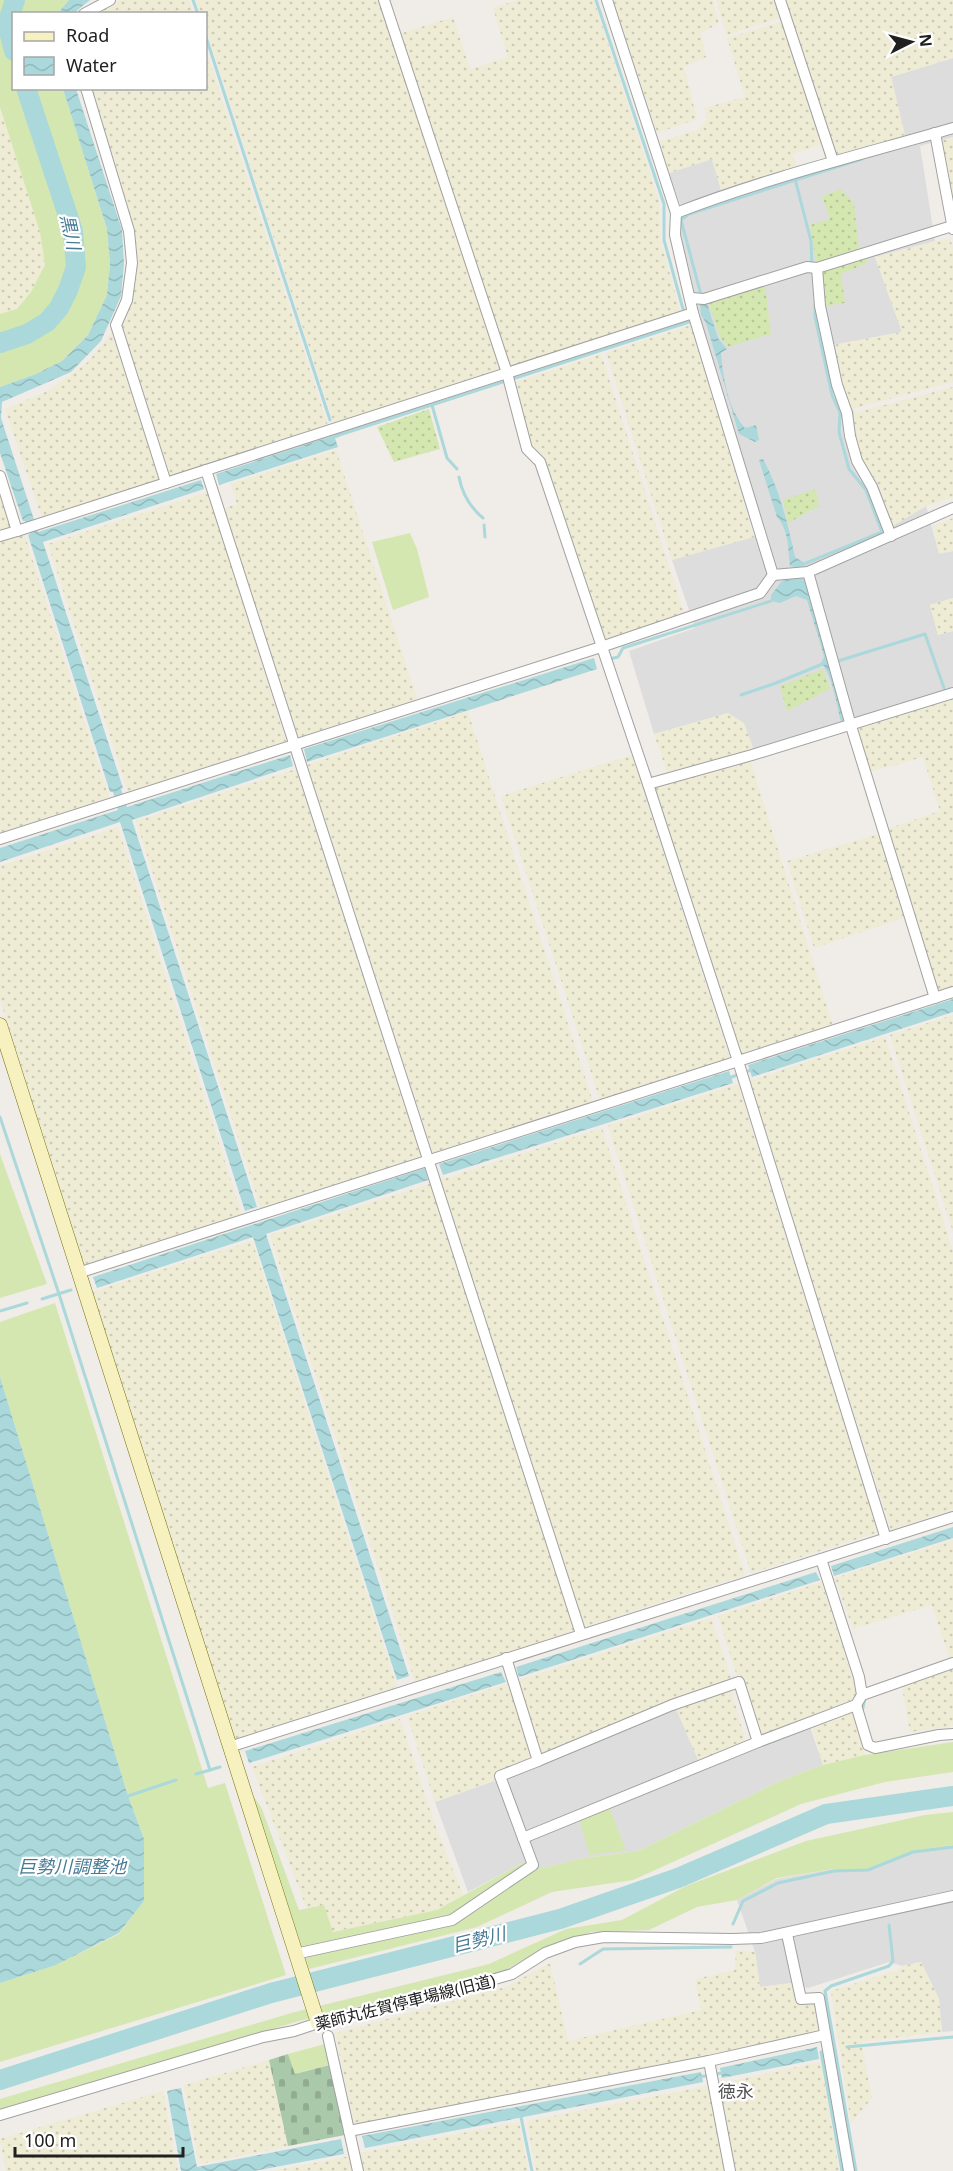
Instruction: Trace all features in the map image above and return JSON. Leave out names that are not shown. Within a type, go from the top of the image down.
[{"type":"street","points":[[88,12],[110,0]]},
{"type":"street","points":[[384,0],[507,372],[527,449],[540,462],[648,784],[886,1539]]},
{"type":"street","points":[[607,0],[676,213],[675,235],[698,299],[693,313],[773,575]]},
{"type":"street","points":[[780,0],[833,161]]},
{"type":"street","points":[[87,90],[129,231],[132,263],[127,300],[116,325],[166,483]]},
{"type":"street","points":[[676,213],[721,195],[833,161],[936,137],[953,128]]},
{"type":"street","points":[[698,299],[952,227],[936,137]]},
{"type":"street","points":[[812,268],[837,385],[848,413],[850,436],[857,461],[872,487],[891,536]]},
{"type":"street","points":[[0,536],[166,483],[208,478],[507,372],[693,313]]},
{"type":"street","points":[[0,476],[21,530]]},
{"type":"street","points":[[208,478],[581,1634]]},
{"type":"street","points":[[773,575],[807,572],[953,508]]},
{"type":"street","points":[[807,572],[851,726],[935,998]]},
{"type":"street","points":[[0,839],[126,797],[296,754],[604,656],[760,594],[773,575]]},
{"type":"street","points":[[648,784],[851,726],[953,693]]},
{"type":"street","points":[[78,1273],[253,1216],[432,1168],[740,1070],[953,992]]},
{"type":"street","points":[[0,1025],[318,2023]]},
{"type":"street","points":[[229,1747],[953,1517]]},
{"type":"street","points":[[821,1559],[860,1677],[861,1695],[856,1706],[868,1745],[875,1748],[953,1734]]},
{"type":"street","points":[[506,1658],[538,1761]]},
{"type":"street","points":[[861,1695],[953,1663]]},
{"type":"street","points":[[295,1954],[452,1920],[533,1865],[500,1776],[672,1705],[739,1682],[758,1742]]},
{"type":"street","points":[[523,1838],[758,1742],[856,1706]]},
{"type":"street","name":"薬師丸佐賀停車場線(旧道)","points":[[0,2115],[263,2037],[512,1974],[545,1953],[575,1942],[604,1937],[732,1940],[761,1938],[788,1934],[953,1896]]},
{"type":"street","points":[[788,1934],[801,1999],[819,1998],[849,2171]]},
{"type":"street","points":[[349,2131],[710,2070],[825,2035]]},
{"type":"street","points":[[328,2036],[358,2171]]},
{"type":"street","points":[[710,2070],[730,2171]]},
{"type":"shaded area","points":[[121,0],[189,0],[194,12],[98,12]]},
{"type":"shaded area","points":[[196,0],[380,0],[502,370],[334,424],[207,32],[207,12],[201,12]]},
{"type":"shaded area","points":[[518,0],[594,0],[659,201],[661,241],[680,312],[510,367],[399,34],[453,17],[470,69],[508,57],[493,8]]},
{"type":"shaded area","points":[[613,0],[712,0],[719,23],[701,33],[706,57],[684,67],[697,119],[657,133]]},
{"type":"shaded area","points":[[716,0],[776,0],[782,17],[727,35]]},
{"type":"shaded area","points":[[785,0],[953,0],[953,58],[891,77],[905,135],[837,156]]},
{"type":"shaded area","points":[[783,21],[823,144],[792,154],[796,166],[721,190],[712,159],[669,173],[660,141],[698,130],[707,119],[704,108],[745,97],[727,38]]},
{"type":"shaded area","points":[[207,53],[328,426],[171,477],[121,326],[132,301],[137,264],[90,90],[207,90]]},
{"type":"shaded area","points":[[953,58],[953,137],[920,146],[935,241],[875,257],[902,332],[833,345],[854,413],[854,435],[861,459],[878,484],[892,525],[926,506],[939,553],[953,551],[953,598],[930,605],[938,635],[953,631],[953,687],[754,750],[728,713],[654,734],[629,651],[695,628],[672,560],[765,533],[702,324],[681,238],[681,206],[669,173],[712,159],[721,190],[796,166],[905,136],[891,77]]},
{"type":"shaded area","points":[[0,107],[40,232],[45,265],[31,292],[17,309],[0,314]]},
{"type":"shaded area","points":[[953,137],[953,210],[940,141]]},
{"type":"shaded area","points":[[950,238],[953,248],[953,382],[851,409],[838,373],[833,345],[902,332],[875,257]]},
{"type":"shaded area","points":[[691,325],[754,537],[672,560],[606,353]]},
{"type":"shaded area","points":[[113,331],[161,480],[42,518],[5,409],[48,391],[88,362]]},
{"type":"shaded area","points":[[601,354],[684,613],[603,640],[542,455],[529,442],[516,382]]},
{"type":"shaded area","points":[[953,387],[953,497],[926,506],[893,526],[878,484],[861,459],[854,435],[854,413]]},
{"type":"shaded area","points":[[336,450],[417,699],[297,738],[222,509],[237,504],[231,484]]},
{"type":"shaded area","points":[[0,490],[24,533],[109,798],[0,833]]},
{"type":"shaded area","points":[[208,492],[286,741],[128,792],[48,544]]},
{"type":"shaded area","points":[[953,518],[953,551],[939,554],[933,526]]},
{"type":"shaded area","points":[[953,598],[953,631],[938,635],[930,605]]},
{"type":"shaded area","points":[[953,696],[953,987],[937,992],[887,829],[940,811],[923,757],[869,772],[856,727]]},
{"type":"shaded area","points":[[468,712],[593,1102],[433,1153],[307,765]]},
{"type":"shaded area","points":[[728,713],[744,723],[754,750],[667,772],[654,734]]},
{"type":"shaded area","points":[[632,755],[730,1059],[600,1100],[501,796]]},
{"type":"shaded area","points":[[750,760],[833,1026],[741,1055],[655,787]]},
{"type":"shaded area","points":[[296,769],[422,1157],[261,1209],[136,821]]},
{"type":"shaded area","points":[[118,827],[242,1215],[84,1265],[0,1000],[0,866]]},
{"type":"shaded area","points":[[879,834],[906,917],[814,948],[787,861]]},
{"type":"shaded area","points":[[953,1015],[953,1232],[890,1035]]},
{"type":"shaded area","points":[[885,1037],[953,1251],[953,1509],[891,1530],[749,1081]]},
{"type":"shaded area","points":[[738,1084],[879,1532],[751,1573],[608,1126]]},
{"type":"shaded area","points":[[602,1128],[745,1575],[584,1627],[440,1180]]},
{"type":"shaded area","points":[[432,1183],[576,1630],[415,1682],[270,1235]]},
{"type":"shaded area","points":[[252,1241],[397,1687],[233,1740],[92,1292]]},
{"type":"shaded area","points":[[953,1540],[953,1658],[950,1660],[932,1605],[853,1629],[835,1578]]},
{"type":"shaded area","points":[[822,1582],[857,1693],[852,1700],[760,1737],[718,1616]]},
{"type":"shaded area","points":[[711,1618],[732,1681],[541,1755],[519,1680]]},
{"type":"shaded area","points":[[953,1669],[953,1726],[910,1732],[902,1687]]},
{"type":"shaded area","points":[[510,1683],[532,1758],[495,1773],[494,1781],[435,1802],[407,1716]]},
{"type":"shaded area","points":[[731,1689],[746,1743],[699,1762],[675,1706]]},
{"type":"shaded area","points":[[675,1706],[699,1762],[807,1718],[823,1765],[780,1781],[638,1851],[584,1858],[534,1870],[524,1862],[468,1892],[435,1802],[494,1781]]},
{"type":"shaded area","points":[[852,1711],[865,1755],[823,1765],[811,1725]]},
{"type":"shaded area","points":[[400,1719],[435,1825],[463,1895],[437,1910],[332,1932],[324,1905],[307,1909],[252,1767]]},
{"type":"shaded area","points":[[953,1845],[953,2031],[942,2032],[939,1999],[921,1962],[902,1966],[889,1962],[808,1988],[792,1983],[760,1987],[755,1952],[737,1900],[777,1879],[834,1869],[867,1869],[912,1851]]},
{"type":"shaded area","points":[[736,1951],[755,1952],[760,1987],[792,1983],[814,2002],[819,2032],[355,2126],[335,2033],[506,1987],[550,1963],[568,2041],[701,2010],[695,1979],[735,1970]]},
{"type":"shaded area","points":[[921,1962],[939,1999],[942,2032],[861,2042],[872,2098],[851,2123],[831,1991],[898,1970],[902,1966]]},
{"type":"shaded area","points":[[269,2060],[288,2146],[199,2164],[184,2085]]},
{"type":"shaded area","points":[[821,2062],[839,2171],[736,2171],[718,2084]]},
{"type":"shaded area","points":[[708,2086],[725,2171],[536,2171],[527,2121]]},
{"type":"shaded area","points":[[163,2091],[178,2171],[6,2171],[0,2139]]},
{"type":"shaded area","points":[[519,2122],[528,2171],[364,2171],[360,2153]]},
{"type":"shaded area","points":[[350,2156],[353,2171],[273,2171]]},
{"type":"green space","points":[[0,0],[12,0],[6,14],[6,40],[12,61],[12,90],[21,90],[69,237],[69,268],[55,304],[27,328],[0,336],[0,314],[17,309],[31,292],[45,265],[40,232],[0,107]]},
{"type":"green space","points":[[25,0],[69,0],[59,12],[21,12]]},
{"type":"green space","points":[[32,90],[63,90],[107,229],[110,264],[107,295],[88,335],[62,361],[36,374],[0,387],[0,349],[33,339],[59,320],[76,294],[84,264],[81,234]]},
{"type":"green space","points":[[841,189],[854,204],[859,249],[816,263],[810,225],[830,219],[822,196]]},
{"type":"green space","points":[[866,258],[867,263],[841,274],[845,303],[824,306],[822,270]]},
{"type":"green space","points":[[765,285],[771,334],[728,347],[720,337],[708,302]]},
{"type":"green space","points":[[429,409],[440,449],[394,462],[377,427]]},
{"type":"green space","points":[[816,489],[819,506],[788,523],[783,500]]},
{"type":"green space","points":[[410,533],[417,549],[429,597],[393,610],[372,542]]},
{"type":"green space","points":[[823,669],[830,689],[787,711],[780,686]]},
{"type":"green space","points":[[0,1154],[47,1284],[0,1298]]},
{"type":"green space","points":[[55,1303],[208,1788],[225,1783],[286,1975],[0,2062],[0,1983],[56,1965],[119,1934],[144,1901],[144,1839],[128,1796],[0,1377],[0,1322]]},
{"type":"green space","points":[[953,1742],[953,1772],[885,1782],[801,1804],[633,1880],[552,1892],[477,1927],[309,1969],[250,1791],[262,1809],[299,1910],[324,1905],[333,1932],[437,1910],[524,1862],[534,1870],[584,1858],[638,1851],[780,1781],[823,1765],[865,1755]]},
{"type":"green space","points":[[610,1809],[626,1850],[590,1855],[579,1820]]},
{"type":"green space","points":[[953,1812],[953,1845],[912,1851],[867,1869],[834,1869],[777,1878],[737,1900],[697,1907],[649,1930],[592,1932],[543,1949],[504,1971],[299,2021],[0,2111],[0,2099],[295,2012],[489,1964],[566,1929],[622,1920],[686,1886],[806,1841],[925,1815]]},
{"type":"green space","points":[[325,2044],[330,2065],[294,2074],[288,2054]]},
{"type":"green space","points":[[288,2054],[295,2074],[330,2065],[345,2135],[288,2146],[269,2060]]},
{"type":"water","points":[[69,0],[90,0],[75,12],[59,12]]},
{"type":"water","points":[[63,90],[76,90],[122,230],[124,264],[121,296],[101,341],[71,372],[2,402],[1,418],[38,532],[201,480],[204,489],[43,542],[123,788],[121,789],[127,807],[290,755],[293,766],[132,820],[257,1207],[245,1211],[120,822],[0,862],[0,848],[118,810],[113,792],[110,792],[28,535],[30,534],[23,521],[0,453],[0,387],[36,374],[62,361],[88,335],[107,295],[110,264],[107,229]]},
{"type":"water","points":[[707,303],[718,338],[727,349],[721,353],[730,402],[745,428],[756,425],[759,440],[755,442],[739,434],[706,323],[701,315],[700,305]]},
{"type":"water","points":[[338,434],[339,437],[335,438],[338,447],[219,485],[216,474]]},
{"type":"water","points":[[763,459],[778,494],[795,557],[805,565],[800,567],[802,578],[807,584],[846,717],[844,722],[841,722],[831,682],[821,663],[824,657],[807,600],[796,596],[780,603],[771,601],[771,595],[782,581],[797,578],[795,567],[790,566],[786,534],[777,517],[759,460]]},
{"type":"water","points":[[594,658],[597,669],[307,762],[304,749]]},
{"type":"water","points":[[953,999],[953,1012],[752,1077],[748,1065]]},
{"type":"water","points":[[729,1071],[733,1083],[443,1175],[439,1164]]},
{"type":"water","points":[[425,1168],[428,1180],[266,1234],[409,1676],[397,1680],[253,1237],[97,1288],[93,1277]]},
{"type":"water","name":"巨勢川調整池","points":[[0,1377],[128,1796],[144,1839],[144,1901],[119,1933],[56,1965],[0,1983]]},
{"type":"water","points":[[953,1527],[953,1538],[834,1576],[831,1566]]},
{"type":"water","points":[[816,1572],[820,1580],[519,1677],[516,1667]]},
{"type":"water","points":[[501,1672],[506,1682],[249,1763],[245,1751]]},
{"type":"water","points":[[817,2047],[819,2059],[722,2078],[720,2068]]},
{"type":"water","points":[[701,2072],[703,2082],[365,2148],[362,2136]]},
{"type":"water","points":[[181,2088],[197,2167],[341,2139],[344,2154],[254,2171],[181,2171],[167,2091]]},
{"type":"waterway","name":"黒川","points":[[12,43],[7,24],[15,0]]},
{"type":"waterway","points":[[193,0],[197,12]]},
{"type":"waterway","points":[[596,0],[664,204],[664,240],[683,309]]},
{"type":"waterway","points":[[207,40],[330,420]]},
{"type":"waterway","name":"黒川","points":[[0,343],[27,334],[47,322],[59,308],[76,267],[73,231],[27,90]]},
{"type":"waterway","points":[[701,295],[681,220],[689,214],[862,159]]},
{"type":"waterway","points":[[795,179],[811,241],[812,266]]},
{"type":"waterway","points":[[804,564],[882,532],[866,490],[849,469],[839,432],[840,413],[832,395],[815,317],[815,305]]},
{"type":"waterway","points":[[336,436],[692,321]]},
{"type":"waterway","points":[[432,405],[447,458],[457,469]]},
{"type":"waterway","points":[[459,477],[467,500],[483,518]]},
{"type":"waterway","points":[[484,525],[485,537]]},
{"type":"waterway","points":[[610,659],[618,657],[623,648],[771,601]]},
{"type":"waterway","points":[[838,661],[925,634],[944,688]]},
{"type":"waterway","points":[[741,695],[825,663]]},
{"type":"waterway","points":[[729,1078],[751,1070]]},
{"type":"waterway","points":[[0,1117],[59,1294],[210,1770],[220,1767]]},
{"type":"waterway","points":[[42,1299],[71,1290]]},
{"type":"waterway","points":[[0,1311],[27,1303]]},
{"type":"waterway","points":[[862,1712],[865,1698]]},
{"type":"waterway","points":[[196,1774],[210,1770]]},
{"type":"waterway","points":[[128,1796],[176,1780]]},
{"type":"waterway","name":"巨勢川","points":[[0,2080],[271,1993],[560,1919],[678,1878],[826,1814],[953,1796]]},
{"type":"waterway","points":[[733,1924],[743,1901],[778,1883],[834,1871],[868,1870],[913,1852],[953,1847]]},
{"type":"waterway","points":[[856,2171],[825,1991],[831,1986],[889,1966],[893,1961],[889,1925]]},
{"type":"waterway","points":[[580,1964],[603,1949],[731,1947]]},
{"type":"waterway","points":[[847,2047],[953,2037]]},
{"type":"waterway","points":[[821,2052],[842,2171]]},
{"type":"waterway","points":[[699,2077],[722,2073]]},
{"type":"waterway","points":[[521,2117],[532,2171]]},
{"type":"district","name":"徳永","points":[[736,2092]]}]
